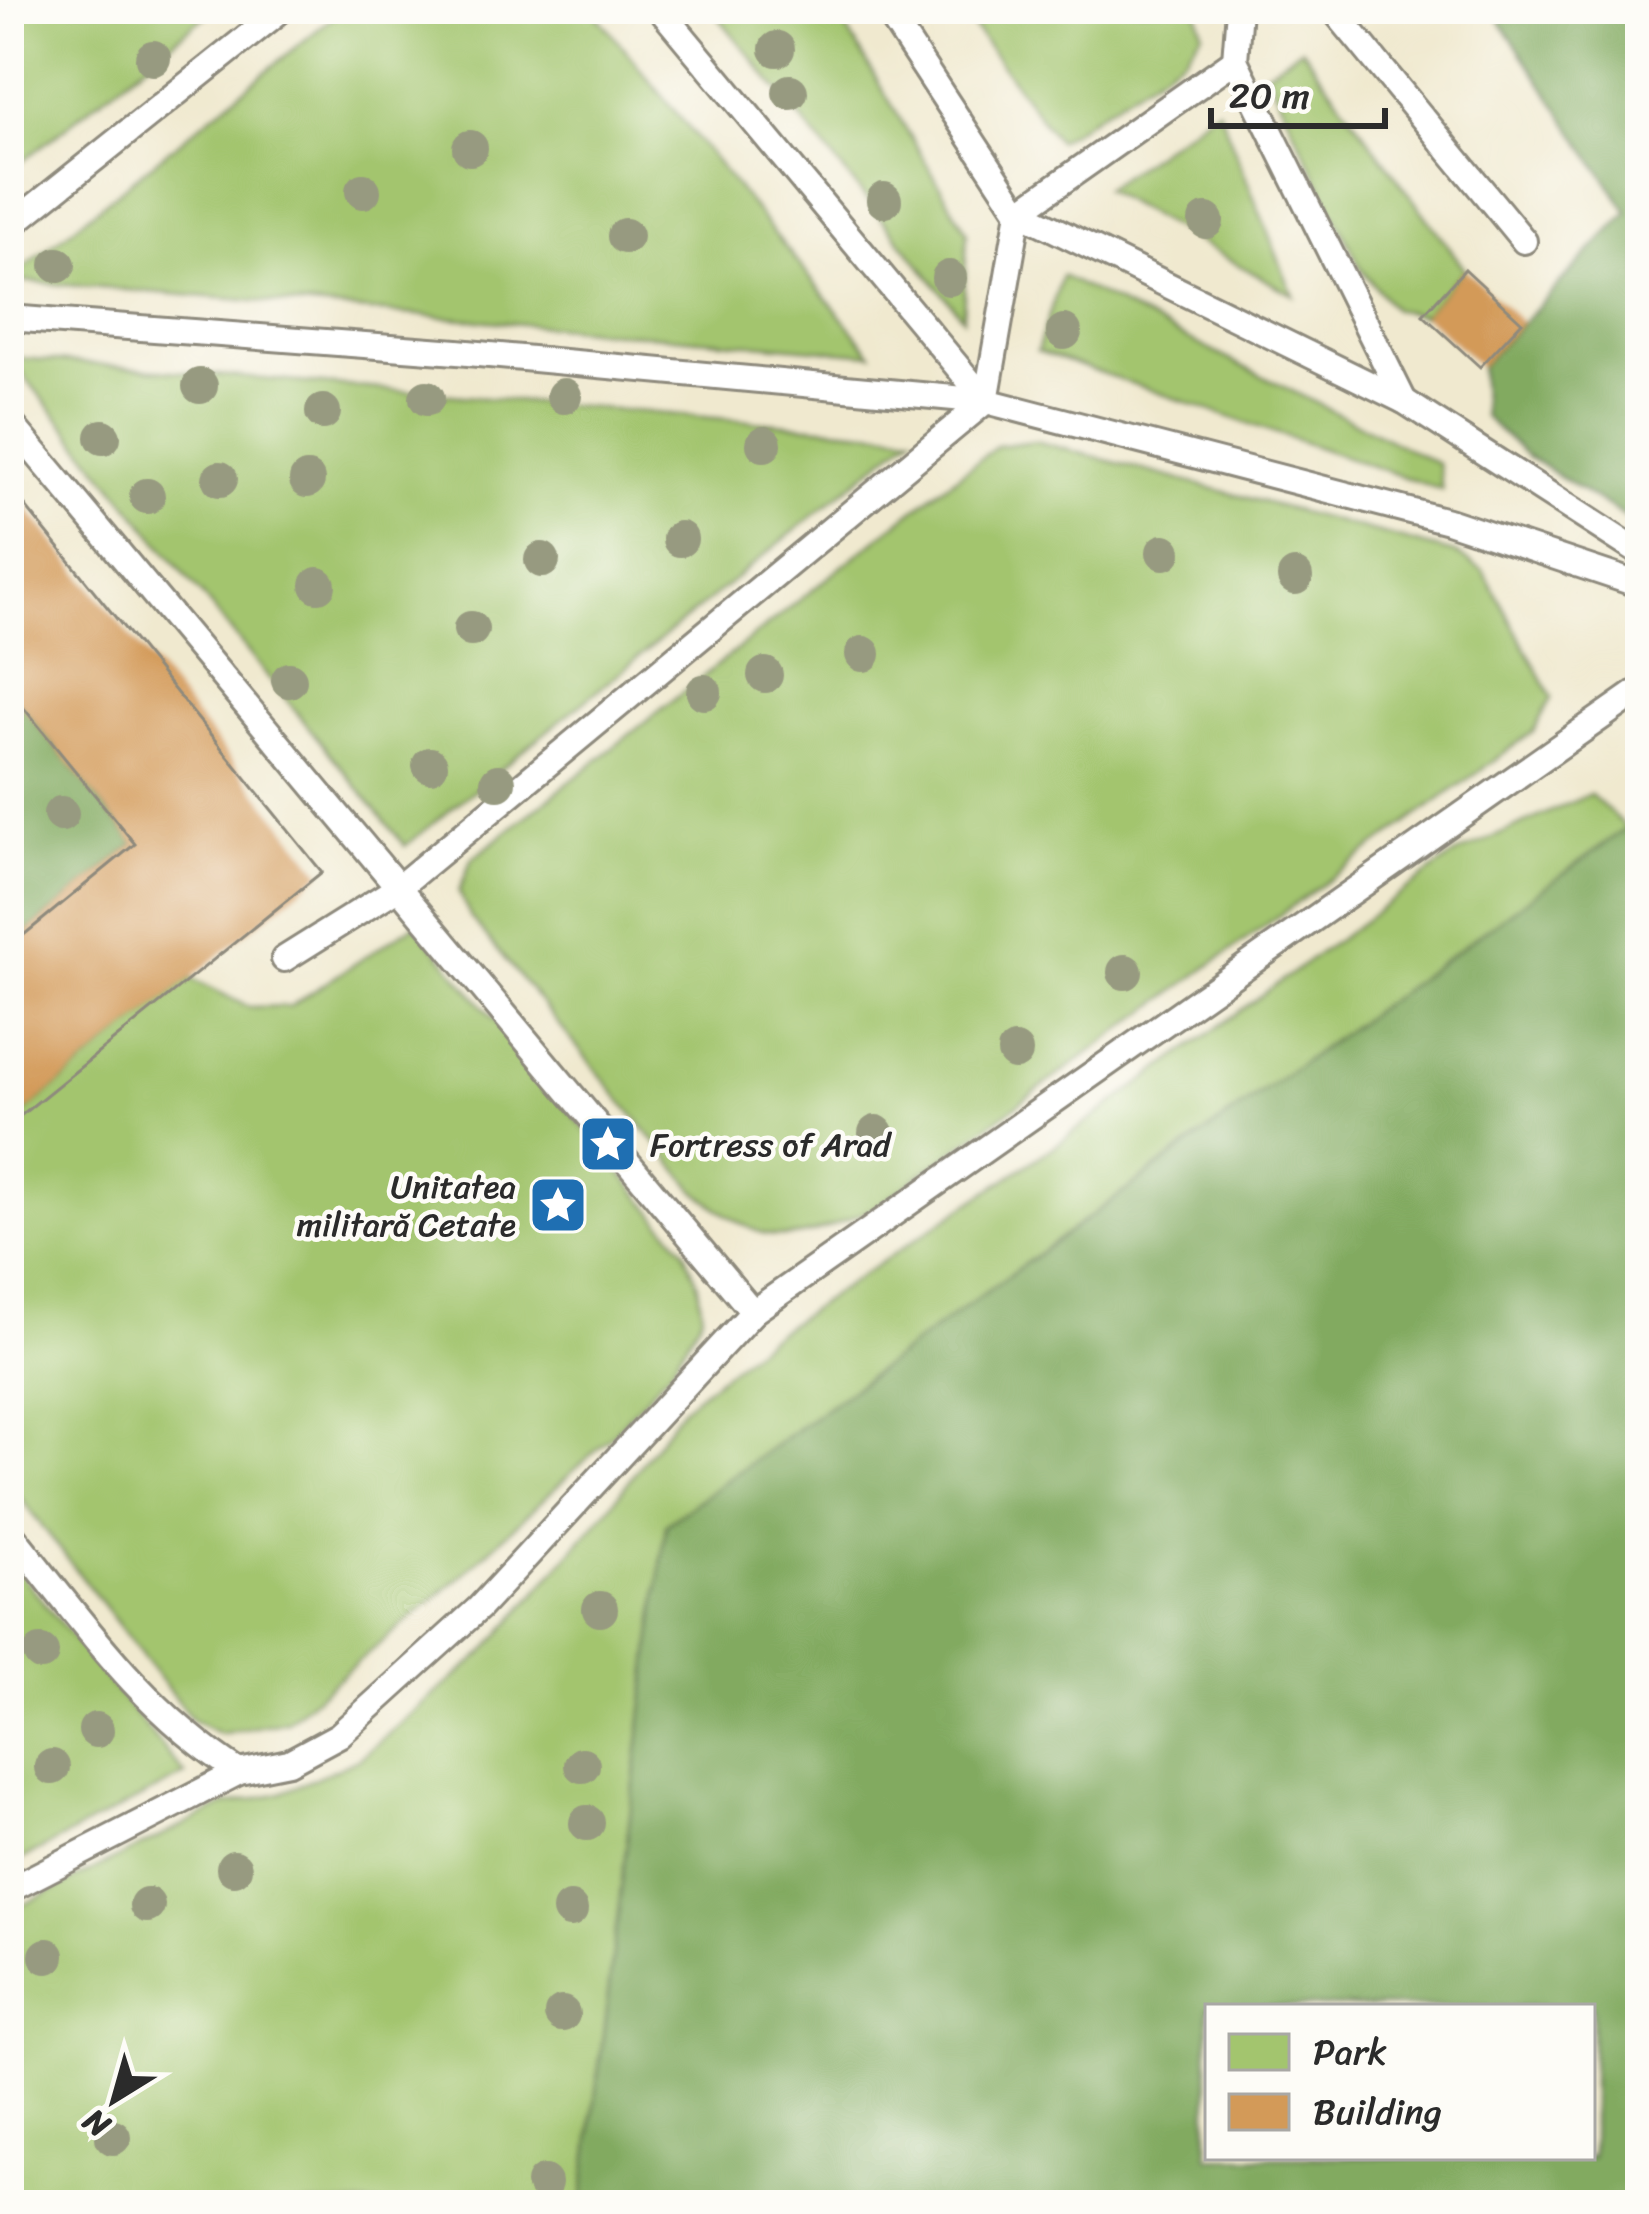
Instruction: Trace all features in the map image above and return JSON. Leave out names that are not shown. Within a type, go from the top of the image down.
[{"type":"lane","points":[[9,227],[282,9]]},
{"type":"lane","points":[[660,9],[986,401]]},
{"type":"lane","points":[[886,9],[1018,212],[1405,400],[1640,554]]},
{"type":"lane","points":[[1239,9],[1235,59],[1405,400]]},
{"type":"lane","points":[[1333,9],[1523,242]]},
{"type":"lane","points":[[284,959],[399,887],[986,401],[1018,212],[1235,59]]},
{"type":"lane","points":[[9,318],[457,352],[986,401],[1448,521],[1640,584]]},
{"type":"lane","points":[[9,421],[753,1312]]},
{"type":"lane","points":[[9,1890],[238,1772],[289,1762],[339,1735],[478,1608],[753,1312],[1640,690]]},
{"type":"lane","points":[[9,1532],[142,1696],[201,1748],[238,1772]]},
{"type":"green space","points":[[9,9],[214,9],[9,172]]},
{"type":"green space","points":[[343,9],[592,9],[872,354],[9,280]]},
{"type":"green space","points":[[712,9],[835,9],[967,232],[963,318]]},
{"type":"green space","points":[[960,9],[1197,9],[1203,32],[1185,56],[1057,141]]},
{"type":"green space","points":[[1492,9],[1640,9],[1640,522],[1626,518],[1527,456],[1483,416],[1480,367],[1628,212]]},
{"type":"green space","points":[[1301,48],[1465,269],[1423,315],[1393,309],[1361,269],[1266,72]]},
{"type":"green space","points":[[1218,108],[1293,295],[1104,189]]},
{"type":"green space","points":[[1062,276],[1438,464],[1442,490],[1037,351]]},
{"type":"green space","points":[[9,357],[913,435],[405,846]]},
{"type":"green space","points":[[1035,441],[1454,553],[1483,570],[1552,697],[1533,732],[876,1207],[801,1235],[763,1233],[743,1225],[695,1190],[471,918],[459,892],[471,860],[939,490],[997,446]]},
{"type":"green space","points":[[9,690],[135,844],[9,947]]},
{"type":"green space","points":[[1590,794],[1627,828],[667,1524],[582,2205],[9,2205],[9,1912],[225,1805],[281,1793],[360,1758],[485,1652],[609,1508],[683,1407],[768,1338],[1055,1146],[1454,855]]},
{"type":"green space","points":[[1640,818],[1640,2205],[582,2205],[666,1524]]},
{"type":"green space","points":[[415,924],[684,1249],[698,1285],[702,1315],[671,1368],[611,1436],[460,1577],[287,1721],[220,1734],[192,1720],[9,1483],[9,1125],[190,978],[249,1007],[291,1006]]},
{"type":"green space","points":[[9,1560],[185,1775],[9,1866]]},
{"type":"building","points":[[1465,269],[1522,322],[1480,367],[1423,315]]},
{"type":"building","points":[[9,486],[322,872],[9,1125],[9,947],[135,844],[9,690]]},
{"type":"place","name":"Fortress of Arad","points":[[608,1144]]},
{"type":"place","name":"Unitatea militară Cetate","points":[[558,1205]]}]
